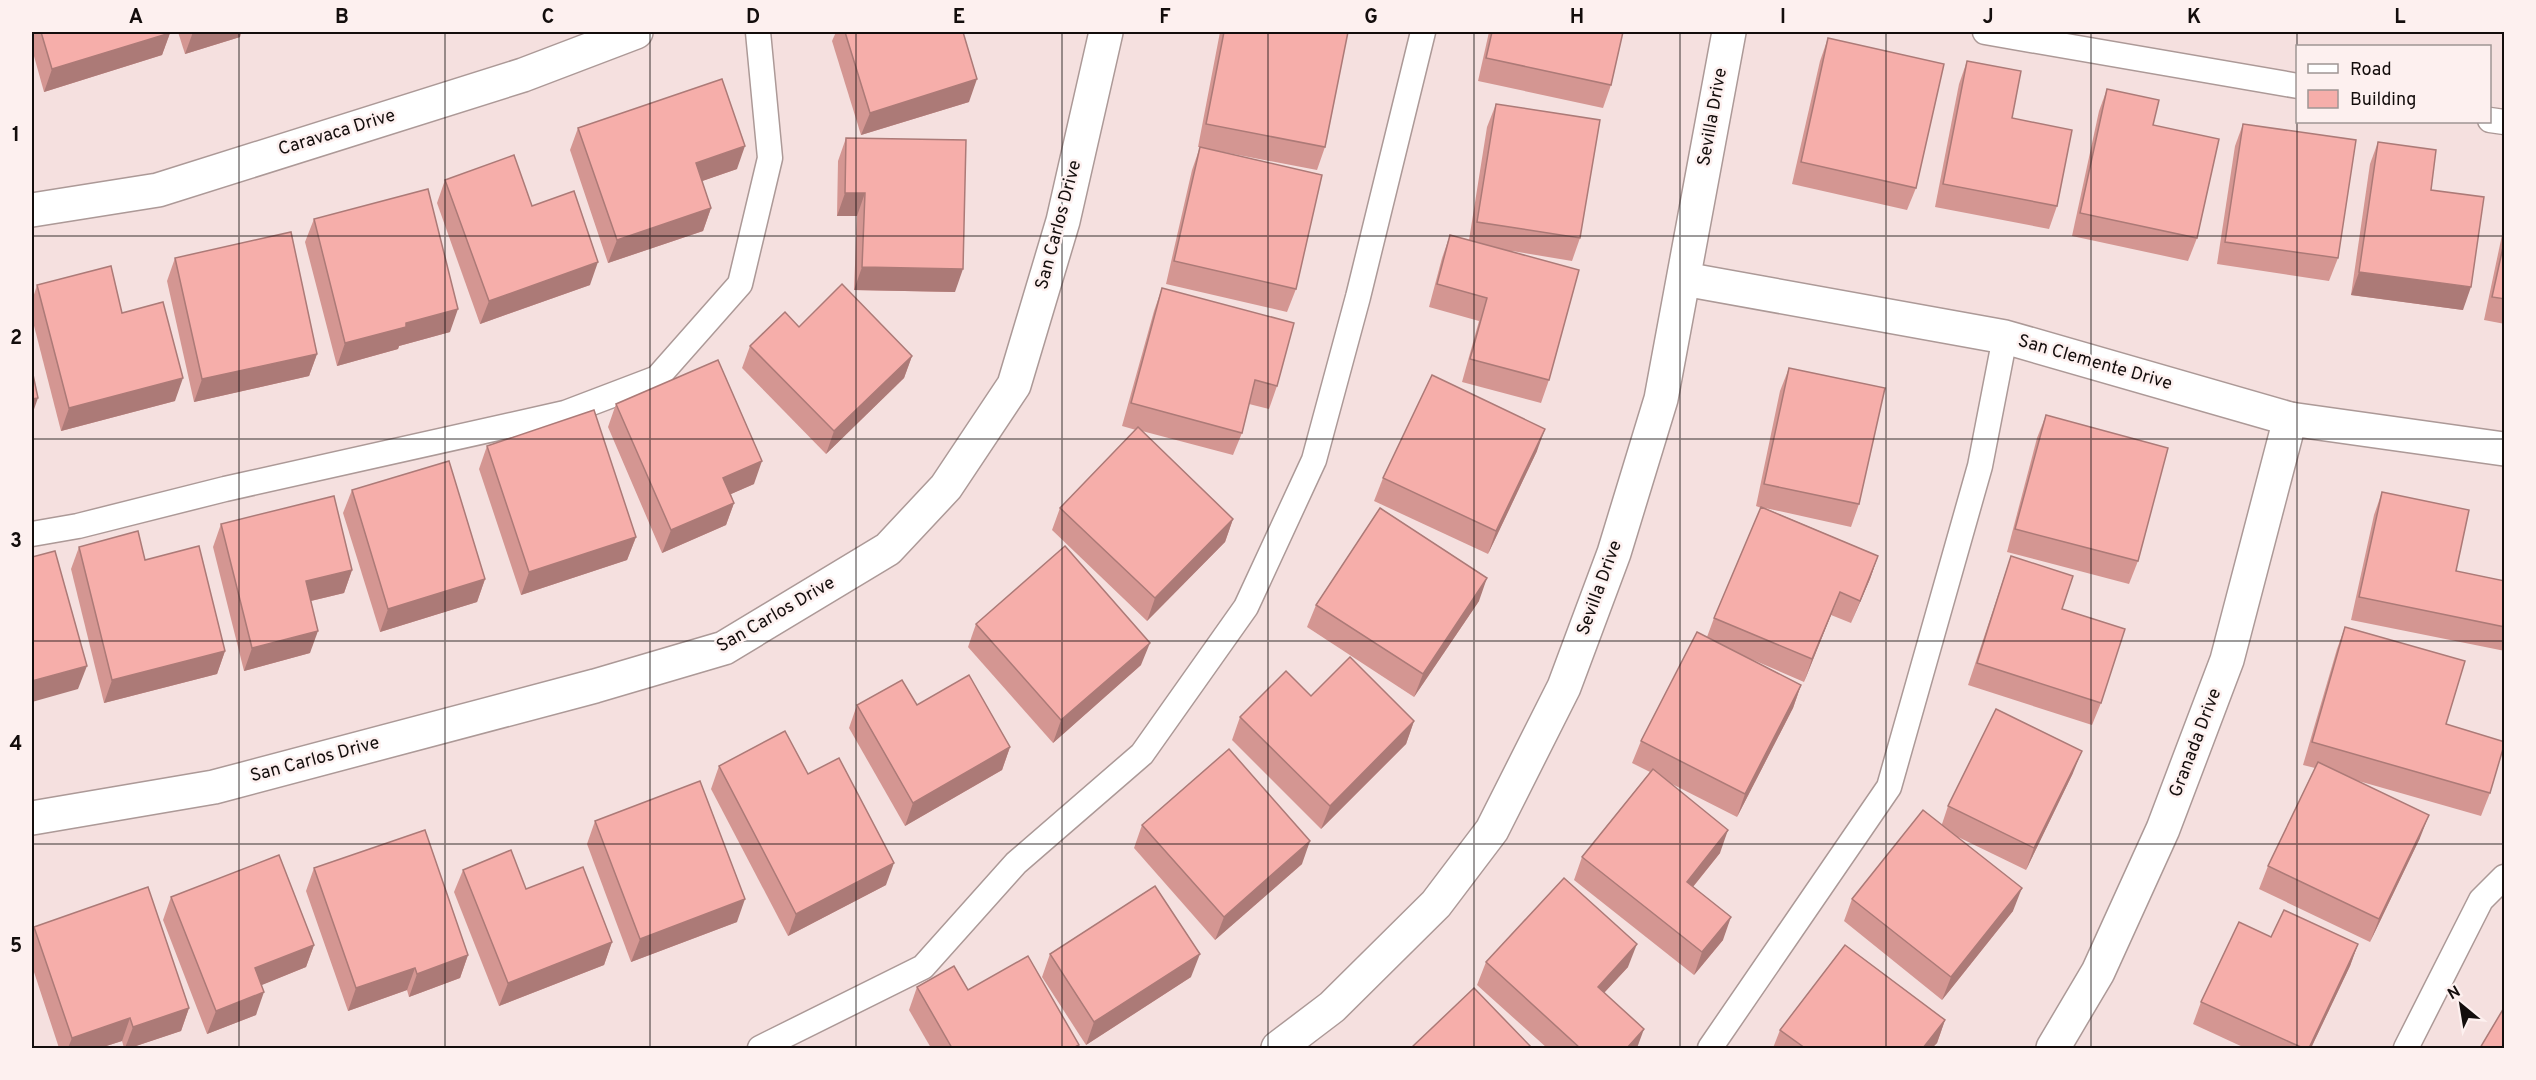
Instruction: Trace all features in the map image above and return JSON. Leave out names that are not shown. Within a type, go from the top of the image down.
[{"type":"street","name":"Caravaca Drive","points":[[32,210],[158,190],[523,75],[636,32]]},
{"type":"street","name":"San Carlos Drive","points":[[32,818],[214,787],[595,686],[724,648],[888,549],[946,487],[1014,385],[1063,221],[1106,32]]},
{"type":"street","name":"Sevilla Drive","points":[[1278,1048],[1332,1006],[1436,904],[1492,830],[1564,687],[1614,553],[1661,399],[1729,32]]},
{"type":"street","name":"San Clemente Drive","points":[[1684,279],[2005,337],[2290,419],[2505,449]]},
{"type":"street","name":"Granada Drive","points":[[2053,1048],[2098,972],[2163,830],[2215,692],[2227,660],[2290,419]]},
{"type":"lane","points":[[32,534],[78,526],[225,489],[565,413],[657,378],[740,284],[770,158],[758,32]]},
{"type":"lane","points":[[760,1048],[923,967],[1016,863],[1142,754],[1246,608],[1314,460],[1359,297],[1423,32]]},
{"type":"lane","points":[[1985,32],[2296,86]]},
{"type":"lane","points":[[1710,1048],[1889,787],[1980,466],[2005,337]]},
{"type":"lane","points":[[2406,1048],[2481,900],[2505,878]]},
{"type":"building","points":[[41,32],[170,32],[170,33],[52,69]]},
{"type":"building","points":[[845,32],[963,32],[977,79],[870,113]]},
{"type":"building","points":[[1224,32],[1348,32],[1325,147],[1206,124]]},
{"type":"building","points":[[1492,32],[1623,32],[1611,85],[1486,58]]},
{"type":"building","points":[[1828,38],[1944,64],[1916,188],[1801,162]]},
{"type":"building","points":[[1967,61],[2021,71],[2012,118],[2072,130],[2057,206],[1943,184]]},
{"type":"building","points":[[722,79],[745,146],[696,163],[711,208],[617,240],[578,128]]},
{"type":"building","points":[[2107,89],[2159,100],[2153,125],[2219,139],[2197,238],[2080,213]]},
{"type":"building","points":[[1496,104],[1600,120],[1580,238],[1477,222]]},
{"type":"building","points":[[2243,124],[2356,140],[2338,258],[2225,242]]},
{"type":"building","points":[[846,138],[966,140],[963,269],[862,267],[865,193],[845,193]]},
{"type":"building","points":[[2378,142],[2436,150],[2431,190],[2484,197],[2471,287],[2359,272]]},
{"type":"building","points":[[1200,147],[1322,175],[1296,289],[1174,261]]},
{"type":"building","points":[[514,155],[532,206],[574,191],[598,262],[489,301],[445,180]]},
{"type":"building","points":[[428,189],[458,309],[406,323],[406,327],[345,343],[314,219]]},
{"type":"building","points":[[291,232],[317,354],[202,379],[175,258]]},
{"type":"building","points":[[1450,235],[1579,270],[1549,380],[1470,359],[1487,298],[1437,284]]},
{"type":"building","points":[[2505,238],[2505,299],[2492,297]]},
{"type":"building","points":[[111,266],[122,313],[163,302],[183,378],[69,408],[37,285]]},
{"type":"building","points":[[842,284],[912,356],[834,431],[750,346],[785,312],[799,327]]},
{"type":"building","points":[[1162,288],[1294,323],[1277,386],[1255,380],[1242,433],[1131,403]]},
{"type":"building","points":[[718,360],[762,461],[723,478],[734,503],[671,530],[616,404]]},
{"type":"building","points":[[1789,368],[1885,388],[1859,504],[1764,484]]},
{"type":"building","points":[[32,370],[38,398],[32,399]]},
{"type":"building","points":[[1432,375],[1545,429],[1496,531],[1383,478]]},
{"type":"building","points":[[594,410],[636,537],[529,572],[487,446]]},
{"type":"building","points":[[2046,415],[2168,448],[2138,561],[2015,529]]},
{"type":"building","points":[[1138,427],[1233,519],[1155,598],[1060,508]]},
{"type":"building","points":[[449,461],[485,579],[388,609],[352,490]]},
{"type":"building","points":[[2382,492],[2469,510],[2456,571],[2505,581],[2505,627],[2359,597]]},
{"type":"building","points":[[334,496],[352,570],[306,581],[318,631],[252,648],[221,524]]},
{"type":"building","points":[[1761,507],[1878,556],[1860,601],[1840,592],[1812,659],[1714,618]]},
{"type":"building","points":[[1380,508],[1487,578],[1423,674],[1316,605]]},
{"type":"building","points":[[138,531],[145,560],[199,546],[225,651],[112,680],[79,547]]},
{"type":"building","points":[[1065,546],[1150,643],[1061,720],[976,624]]},
{"type":"building","points":[[55,551],[87,666],[32,681],[32,557]]},
{"type":"building","points":[[2011,556],[2073,576],[2062,609],[2125,629],[2101,703],[1977,663]]},
{"type":"building","points":[[2345,627],[2465,661],[2446,724],[2505,742],[2490,793],[2312,742]]},
{"type":"building","points":[[1697,632],[1801,685],[1745,794],[1641,741]]},
{"type":"building","points":[[1350,657],[1414,721],[1330,806],[1240,717],[1286,671],[1311,696]]},
{"type":"building","points":[[969,675],[1010,747],[913,803],[857,705],[902,680],[917,705]]},
{"type":"building","points":[[1996,709],[2082,751],[2034,848],[1948,806]]},
{"type":"building","points":[[785,731],[808,774],[839,758],[894,863],[796,914],[719,766]]},
{"type":"building","points":[[1229,749],[1310,841],[1224,917],[1142,825]]},
{"type":"building","points":[[2318,762],[2429,815],[2379,919],[2268,866]]},
{"type":"building","points":[[1653,769],[1728,830],[1687,882],[1731,917],[1702,952],[1582,857]]},
{"type":"building","points":[[700,781],[745,899],[640,939],[595,821]]},
{"type":"building","points":[[1923,810],[2022,888],[1951,977],[1852,899]]},
{"type":"building","points":[[425,830],[468,955],[417,974],[415,968],[356,988],[314,868]]},
{"type":"building","points":[[511,850],[526,889],[583,867],[612,942],[508,983],[463,870]]},
{"type":"building","points":[[279,855],[314,945],[255,968],[264,992],[216,1011],[171,897]]},
{"type":"building","points":[[1564,878],[1637,944],[1598,987],[1644,1029],[1627,1048],[1580,1048],[1486,962]]},
{"type":"building","points":[[1155,886],[1200,954],[1094,1022],[1050,954]]},
{"type":"building","points":[[148,887],[189,1008],[133,1027],[130,1018],[72,1038],[34,927]]},
{"type":"building","points":[[2284,910],[2358,944],[2309,1048],[2303,1048],[2201,1002],[2239,922],[2271,937]]},
{"type":"building","points":[[1845,945],[1945,1020],[1923,1048],[1805,1048],[1780,1030]]},
{"type":"building","points":[[1028,956],[1079,1045],[1073,1048],[952,1048],[917,987],[954,966],[968,990]]},
{"type":"building","points":[[1474,988],[1532,1048],[1411,1048]]},
{"type":"building","points":[[2505,1006],[2505,1048],[2480,1048]]}]
